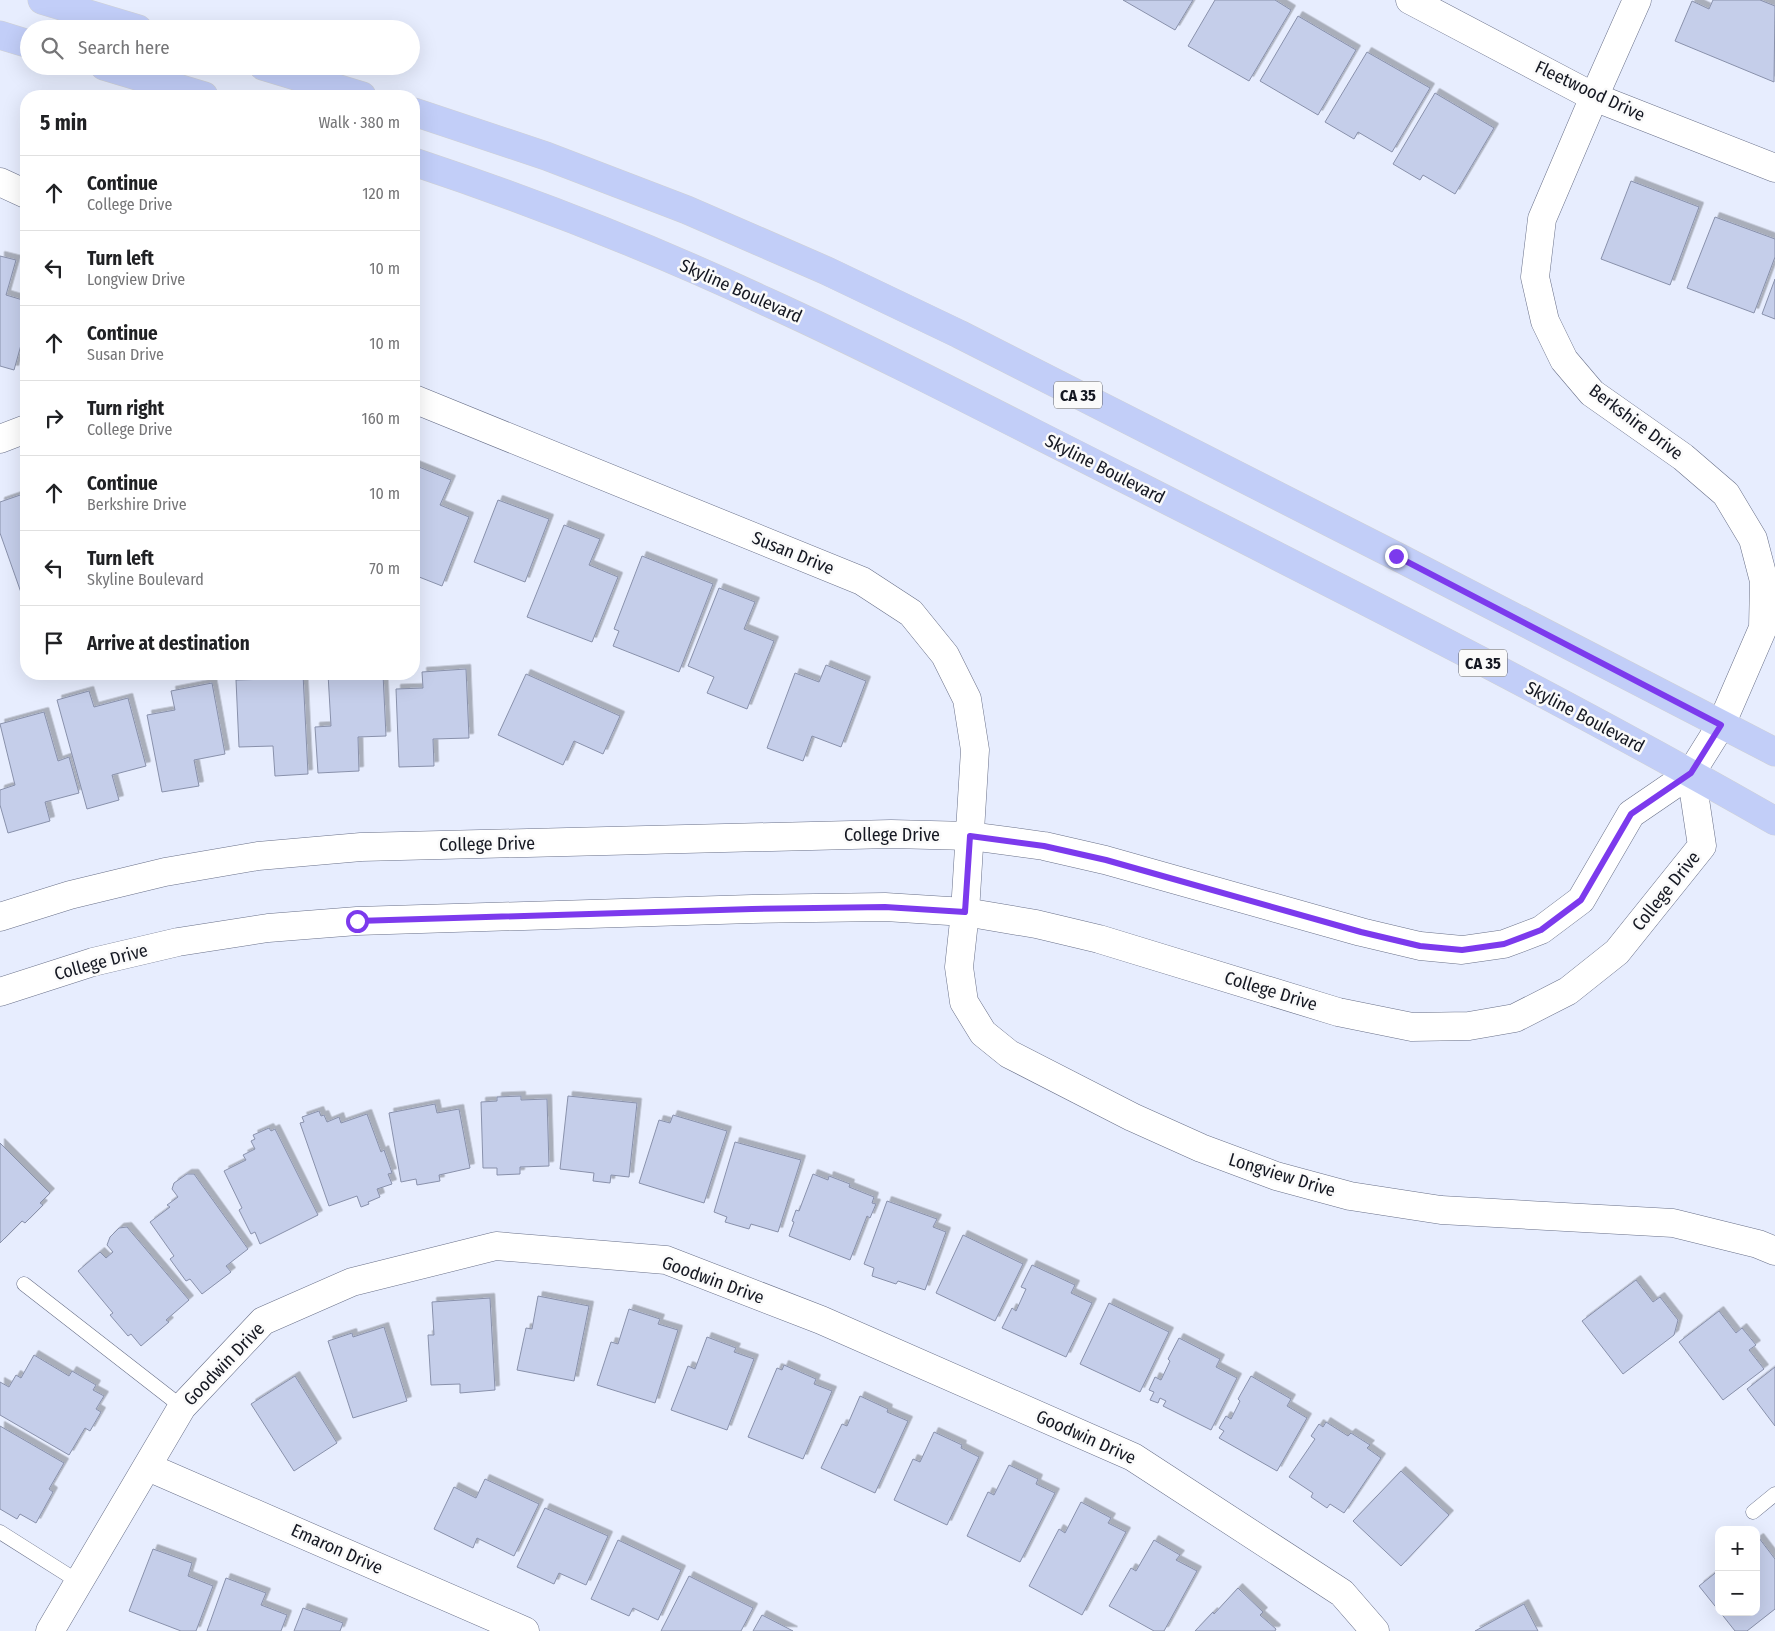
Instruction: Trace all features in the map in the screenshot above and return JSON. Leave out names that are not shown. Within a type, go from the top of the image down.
[{"type":"main road","points":[[42,0],[108,20]]},
{"type":"main road","points":[[0,35],[20,41]]},
{"type":"main road","points":[[134,75],[184,90]]},
{"type":"main road","points":[[293,75],[342,90]]},
{"type":"main road","name":"CA 35","points":[[420,114],[546,156],[687,210],[836,275],[968,339],[1378,547],[1775,752]]},
{"type":"main road","name":"Skyline Boulevard","points":[[420,164],[485,186],[626,240],[765,301],[898,364],[1275,555],[1691,773],[1775,822]]},
{"type":"street","name":"Fleetwood Drive","points":[[1410,0],[1594,97],[1775,168]]},
{"type":"street","name":"Berkshire Drive","points":[[1637,0],[1542,219],[1535,277],[1545,321],[1564,360],[1592,393],[1683,457],[1726,494],[1753,539],[1764,581],[1763,628],[1721,725],[1691,773]]},
{"type":"street","points":[[0,182],[20,191]]},
{"type":"street","name":"Susan Drive","points":[[420,401],[862,581],[911,613],[945,655],[967,699],[975,750],[968,871]]},
{"type":"street","points":[[0,439],[20,431]]},
{"type":"street","name":"College Drive","points":[[0,918],[70,895],[165,872],[258,856],[361,847],[891,834],[970,836],[1044,846],[1106,860],[1361,932],[1420,946],[1462,950],[1504,944],[1541,930],[1581,900],[1631,814],[1691,773],[1702,846],[1617,952],[1568,992],[1515,1018],[1469,1026],[1412,1026],[1338,1012],[1099,939],[1036,924],[965,912],[885,907],[752,909],[357,921],[268,928],[178,942],[93,962],[0,992]]},
{"type":"street","name":"Longview Drive","points":[[968,871],[959,967],[964,1002],[983,1033],[1009,1054],[1132,1117],[1201,1148],[1276,1176],[1350,1196],[1441,1210],[1673,1223],[1758,1244],[1775,1251]]},
{"type":"street","name":"Goodwin Drive","points":[[50,1631],[182,1408],[263,1321],[352,1282],[496,1246],[666,1260],[821,1320],[1133,1457],[1342,1592],[1375,1631]]},
{"type":"street","name":"Emaron Drive","points":[[148,1467],[525,1631]]},
{"type":"lane","points":[[24,1284],[182,1408]]},
{"type":"lane","points":[[1753,1512],[1775,1494]]},
{"type":"lane","points":[[0,1532],[79,1582]]},
{"type":"building","points":[[1123,0],[1193,0],[1175,30]]},
{"type":"building","points":[[1215,0],[1275,0],[1291,10],[1249,81],[1188,46]]},
{"type":"building","points":[[1713,0],[1760,0],[1775,6],[1774,82],[1675,41],[1692,1],[1709,9]]},
{"type":"building","points":[[1298,16],[1356,50],[1318,115],[1260,81]]},
{"type":"building","points":[[1367,52],[1430,88],[1392,152],[1358,132],[1354,139],[1325,122]]},
{"type":"building","points":[[1435,93],[1494,128],[1455,194],[1423,175],[1420,180],[1393,164]]},
{"type":"building","points":[[1631,181],[1699,207],[1670,285],[1601,259]]},
{"type":"building","points":[[1715,217],[1775,239],[1775,257],[1754,313],[1687,288]]},
{"type":"building","points":[[0,256],[16,260],[6,295],[20,299],[20,348],[14,370],[0,366]]},
{"type":"building","points":[[1775,279],[1775,319],[1762,314]]},
{"type":"building","points":[[420,467],[451,480],[440,505],[469,517],[442,586],[420,577]]},
{"type":"building","points":[[20,495],[20,590],[0,533],[0,502]]},
{"type":"building","points":[[498,500],[549,519],[525,582],[474,562]]},
{"type":"building","points":[[564,525],[600,539],[589,565],[618,577],[592,642],[527,617]]},
{"type":"building","points":[[642,556],[713,584],[679,672],[613,646],[619,631],[614,629]]},
{"type":"building","points":[[719,588],[755,602],[744,629],[774,641],[747,709],[707,693],[714,677],[688,666]]},
{"type":"building","points":[[826,665],[866,681],[841,747],[812,736],[803,761],[767,748],[795,673],[819,682]]},
{"type":"building","points":[[466,669],[469,738],[433,739],[434,766],[399,767],[396,689],[423,688],[422,672]]},
{"type":"building","points":[[526,674],[620,716],[603,754],[574,741],[563,765],[498,735]]},
{"type":"building","points":[[236,680],[303,680],[308,774],[275,776],[273,746],[239,747]]},
{"type":"building","points":[[328,680],[383,680],[386,736],[358,737],[359,771],[318,773],[315,727],[331,726]]},
{"type":"building","points":[[212,683],[225,754],[194,760],[199,786],[162,792],[147,715],[175,710],[171,691]]},
{"type":"building","points":[[89,691],[94,707],[128,698],[146,766],[112,775],[119,800],[87,809],[57,700]]},
{"type":"building","points":[[44,712],[58,761],[69,757],[79,793],[45,802],[50,821],[8,833],[0,805],[0,790],[15,785],[0,724]]},
{"type":"building","points":[[521,1096],[521,1100],[547,1099],[549,1166],[520,1167],[520,1174],[497,1175],[497,1168],[483,1168],[481,1102],[497,1101],[497,1097]]},
{"type":"building","points":[[568,1096],[637,1103],[629,1177],[611,1175],[610,1183],[593,1181],[594,1173],[560,1169]]},
{"type":"building","points":[[435,1104],[437,1113],[459,1109],[470,1168],[439,1175],[440,1181],[417,1185],[416,1179],[401,1182],[389,1113]]},
{"type":"building","points":[[319,1111],[321,1116],[324,1115],[327,1122],[339,1117],[341,1123],[367,1114],[381,1152],[384,1150],[392,1173],[388,1174],[392,1184],[377,1189],[380,1197],[368,1202],[369,1204],[361,1207],[357,1196],[329,1206],[300,1123],[304,1122],[302,1117]]},
{"type":"building","points":[[673,1115],[727,1131],[704,1203],[639,1183],[659,1120],[670,1123]]},
{"type":"building","points":[[269,1128],[271,1131],[275,1129],[318,1215],[260,1244],[255,1232],[251,1234],[239,1210],[242,1208],[224,1171],[246,1160],[243,1155],[255,1149],[251,1141],[255,1139],[253,1135]]},
{"type":"building","points":[[735,1142],[801,1160],[778,1232],[751,1224],[749,1229],[725,1222],[727,1217],[714,1212]]},
{"type":"building","points":[[0,1143],[50,1193],[40,1203],[43,1205],[25,1223],[22,1221],[0,1243]]},
{"type":"building","points":[[187,1174],[194,1174],[248,1249],[226,1266],[231,1272],[202,1294],[190,1279],[186,1281],[170,1259],[174,1256],[150,1222],[170,1207],[167,1205],[178,1197],[172,1189],[174,1183]]},
{"type":"building","points":[[813,1174],[828,1180],[829,1176],[850,1184],[849,1187],[874,1197],[872,1203],[876,1204],[870,1218],[867,1216],[850,1260],[789,1236],[796,1210],[799,1211]]},
{"type":"building","points":[[887,1201],[937,1219],[933,1227],[946,1232],[925,1290],[898,1281],[896,1284],[872,1276],[874,1268],[864,1264]]},
{"type":"building","points":[[127,1227],[189,1300],[166,1320],[169,1322],[141,1346],[131,1334],[128,1336],[110,1315],[113,1313],[78,1271],[100,1252],[106,1258],[113,1252],[107,1245],[110,1237],[119,1228]]},
{"type":"building","points":[[963,1235],[1023,1264],[995,1321],[936,1293]]},
{"type":"building","points":[[1032,1265],[1075,1285],[1071,1293],[1092,1303],[1066,1357],[1002,1328],[1012,1308],[1016,1311],[1026,1289],[1021,1287]]},
{"type":"building","points":[[1636,1280],[1653,1302],[1660,1297],[1678,1320],[1674,1335],[1623,1374],[1582,1321]]},
{"type":"building","points":[[538,1296],[589,1306],[574,1381],[517,1370],[526,1328],[532,1329]]},
{"type":"building","points":[[490,1298],[495,1390],[460,1393],[460,1384],[431,1385],[428,1335],[434,1335],[432,1302]]},
{"type":"building","points":[[1109,1303],[1169,1332],[1140,1392],[1080,1364]]},
{"type":"building","points":[[629,1309],[660,1319],[658,1324],[678,1330],[655,1403],[597,1385],[611,1342],[618,1344]]},
{"type":"building","points":[[1719,1311],[1736,1333],[1742,1328],[1756,1345],[1749,1350],[1764,1369],[1723,1400],[1679,1342]]},
{"type":"building","points":[[384,1327],[407,1401],[353,1418],[328,1341],[352,1333],[353,1337]]},
{"type":"building","points":[[707,1337],[736,1348],[734,1352],[754,1359],[727,1430],[671,1410],[688,1366],[695,1369]]},
{"type":"building","points":[[1179,1338],[1220,1359],[1216,1367],[1237,1378],[1211,1430],[1163,1406],[1166,1401],[1160,1398],[1158,1403],[1150,1400],[1154,1392],[1149,1390],[1155,1377],[1161,1380],[1170,1361],[1168,1359]]},
{"type":"building","points":[[34,1355],[69,1376],[72,1371],[96,1385],[93,1390],[104,1396],[96,1409],[101,1412],[90,1431],[85,1428],[69,1455],[0,1415],[0,1382],[9,1387],[16,1375],[21,1378]]},
{"type":"building","points":[[784,1365],[816,1379],[814,1384],[832,1391],[803,1459],[748,1437],[777,1368],[782,1370]]},
{"type":"building","points":[[1775,1367],[1775,1426],[1747,1389]]},
{"type":"building","points":[[295,1376],[337,1443],[294,1471],[251,1404]]},
{"type":"building","points":[[1251,1376],[1291,1399],[1287,1406],[1307,1418],[1277,1471],[1219,1438],[1224,1431],[1219,1428],[1226,1416],[1231,1419],[1240,1401],[1238,1399]]},
{"type":"building","points":[[860,1396],[888,1409],[887,1412],[908,1421],[875,1493],[821,1468],[842,1424],[847,1426]]},
{"type":"building","points":[[1326,1422],[1348,1436],[1351,1433],[1370,1445],[1367,1448],[1381,1458],[1344,1513],[1330,1504],[1327,1508],[1311,1497],[1313,1493],[1289,1477],[1315,1439],[1311,1436],[1319,1424],[1323,1427]]},
{"type":"building","points":[[0,1426],[64,1463],[49,1489],[53,1492],[36,1523],[20,1514],[17,1519],[0,1509]]},
{"type":"building","points":[[934,1432],[962,1445],[961,1448],[979,1457],[947,1525],[894,1500],[913,1459],[920,1462]]},
{"type":"building","points":[[1009,1465],[1038,1479],[1036,1484],[1055,1493],[1020,1562],[967,1536],[988,1492],[994,1495]]},
{"type":"building","points":[[1401,1471],[1449,1515],[1401,1566],[1353,1521]]},
{"type":"building","points":[[485,1479],[539,1504],[514,1556],[477,1538],[473,1548],[434,1529],[454,1487],[476,1498]]},
{"type":"building","points":[[1081,1502],[1111,1518],[1108,1523],[1126,1532],[1082,1615],[1029,1586],[1059,1529],[1065,1533]]},
{"type":"building","points":[[545,1508],[608,1536],[586,1585],[559,1573],[554,1584],[517,1567]]},
{"type":"building","points":[[1760,1539],[1775,1559],[1775,1609],[1747,1631],[1735,1631],[1723,1616],[1760,1616]]},
{"type":"building","points":[[618,1540],[681,1570],[658,1620],[633,1608],[629,1616],[591,1599]]},
{"type":"building","points":[[1154,1540],[1180,1555],[1176,1560],[1197,1571],[1164,1631],[1154,1631],[1109,1606],[1131,1568],[1136,1571]]},
{"type":"building","points":[[153,1549],[192,1563],[188,1576],[213,1586],[196,1631],[181,1631],[129,1611]]},
{"type":"building","points":[[1715,1573],[1715,1606],[1699,1586]]},
{"type":"building","points":[[689,1576],[753,1608],[741,1631],[661,1631]]},
{"type":"building","points":[[226,1578],[266,1593],[261,1605],[287,1615],[281,1631],[207,1631]]},
{"type":"building","points":[[1238,1588],[1263,1612],[1260,1615],[1276,1629],[1275,1631],[1195,1631],[1213,1612],[1214,1614]]},
{"type":"building","points":[[1524,1604],[1538,1631],[1475,1631]]},
{"type":"building","points":[[303,1608],[343,1623],[340,1631],[294,1631]]},
{"type":"building","points":[[762,1615],[793,1631],[753,1631]]},
{"type":"route","points":[[357,921],[752,909],[885,907],[965,912],[970,836],[1044,846],[1106,860],[1361,932],[1420,946],[1462,950],[1504,944],[1541,930],[1581,900],[1631,814],[1691,773],[1721,725],[1396,556]]}]
